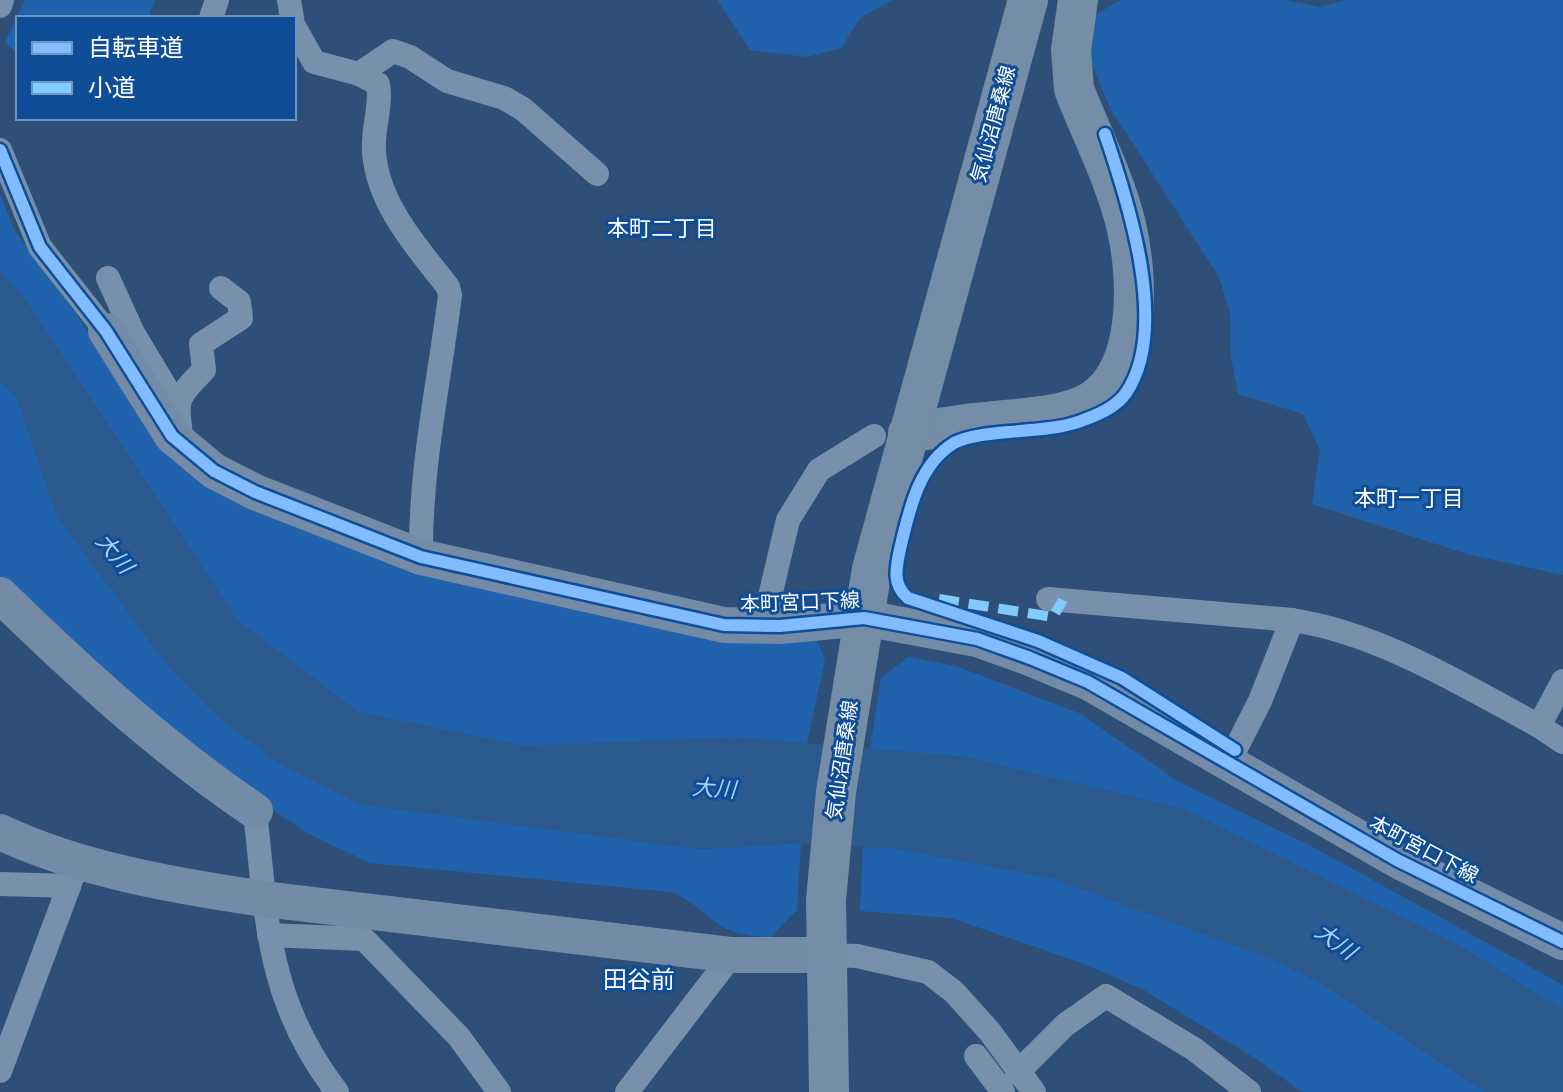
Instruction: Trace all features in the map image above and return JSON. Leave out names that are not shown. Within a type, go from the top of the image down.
[{"type":"main road","name":"気仙沼唐桑線","points":[[829,1092],[824,955],[826,900],[851,691],[891,435],[1028,0]]},
{"type":"main road","points":[[891,435],[1052,415],[1083,406],[1104,393],[1117,377],[1129,352],[1131,270],[1126,226],[1070,72],[1078,0]]},
{"type":"street","points":[[0,6],[2,0]]},
{"type":"street","points":[[296,30],[314,62],[359,74],[378,84],[381,101],[374,151],[398,224],[448,287],[450,295],[436,407],[424,453],[421,557]]},
{"type":"street","points":[[359,74],[393,51],[410,57],[447,81],[504,98],[523,109],[597,174]]},
{"type":"street","points":[[0,150],[40,247],[106,331]]},
{"type":"street","points":[[108,278],[133,333],[178,408]]},
{"type":"street","points":[[182,445],[178,408],[180,395],[204,370],[201,344],[241,318],[239,302],[221,288]]},
{"type":"street","name":"本町宮口下線","points":[[106,331],[172,436],[214,471],[255,492],[421,557],[724,625],[763,626],[864,618],[977,639],[1088,682],[1397,860],[1563,942]]},
{"type":"street","points":[[763,626],[788,520],[819,470],[891,435]]},
{"type":"street","points":[[0,595],[78,671],[186,764],[255,811],[269,935],[286,1006],[309,1055],[337,1092]]},
{"type":"street","points":[[1048,599],[1292,620],[1375,645],[1455,680],[1563,742]]},
{"type":"street","points":[[1228,764],[1260,701],[1292,620]]},
{"type":"street","points":[[1539,726],[1563,681]]},
{"type":"street","points":[[0,832],[44,852],[74,873]]},
{"type":"street","points":[[0,1071],[74,873]]},
{"type":"street","points":[[0,884],[74,873],[732,955],[857,956],[928,972],[954,992],[990,1032],[1010,1082]]},
{"type":"street","points":[[269,935],[364,939],[459,1037],[499,1092]]},
{"type":"street","points":[[627,1092],[732,955]]},
{"type":"street","points":[[1010,1082],[1065,1025],[1106,996],[1194,1049],[1249,1092]]},
{"type":"street","points":[[976,1056],[1010,1082],[1034,1092]]},
{"type":"shaded area","points":[[25,0],[155,0],[149,16],[17,16]]},
{"type":"shaded area","points":[[717,0],[892,0],[861,17],[841,48],[807,57],[750,50]]},
{"type":"shaded area","points":[[1122,0],[1285,0],[1320,7],[1345,0],[1563,0],[1563,575],[1467,554],[1312,504],[1320,450],[1303,414],[1238,394],[1231,357],[1230,312],[1219,277],[1110,108],[1087,51],[1096,14]]},
{"type":"shaded area","points":[[16,19],[16,53],[5,42]]},
{"type":"shaded area","points":[[0,193],[13,228],[75,312],[151,430],[267,511],[817,640],[825,660],[807,743],[522,746],[358,712],[237,620],[25,299],[0,272]]},
{"type":"shaded area","points":[[0,380],[16,396],[58,517],[168,666],[218,717],[282,765],[360,804],[699,849],[801,843],[797,910],[770,938],[753,936],[725,928],[670,892],[370,863],[307,833],[216,771],[0,587]]},
{"type":"shaded area","points":[[908,657],[956,666],[1079,713],[1179,782],[1311,846],[1563,985],[1563,1010],[1458,945],[1183,809],[965,757],[870,749],[881,678]]},
{"type":"shaded area","points":[[863,847],[894,848],[1052,878],[1267,957],[1321,983],[1486,1092],[1302,1092],[1258,1060],[1142,989],[1079,962],[951,918],[860,911]]},
{"type":"water","name":"大川","points":[[0,272],[25,299],[237,620],[358,712],[522,746],[736,737],[965,757],[1183,809],[1458,945],[1563,1010],[1563,1092],[1486,1092],[1321,983],[1267,957],[1052,878],[894,848],[801,843],[699,849],[360,804],[282,765],[218,717],[168,666],[57,517],[16,396],[0,380]]},
{"type":"marked path","points":[[939,599],[1053,617],[1063,600]]},
{"type":"cycle path","points":[[1105,134],[1124,194],[1141,265],[1145,335],[1139,366],[1122,398],[1097,415],[1062,426],[969,438],[954,443],[942,452],[923,476],[917,490],[899,556],[897,582],[908,598],[1038,641],[1122,678],[1235,750]]},
{"type":"cycle path","points":[[0,150],[40,247],[106,331],[172,436],[214,471],[255,492],[421,557],[724,625],[780,626],[864,618],[977,639],[1088,682],[1397,860],[1563,942]]},
{"type":"district","name":"本町二丁目","points":[[662,228]]},
{"type":"district","name":"本町一丁目","points":[[1409,498]]},
{"type":"district","name":"田谷前","points":[[639,980]]}]
